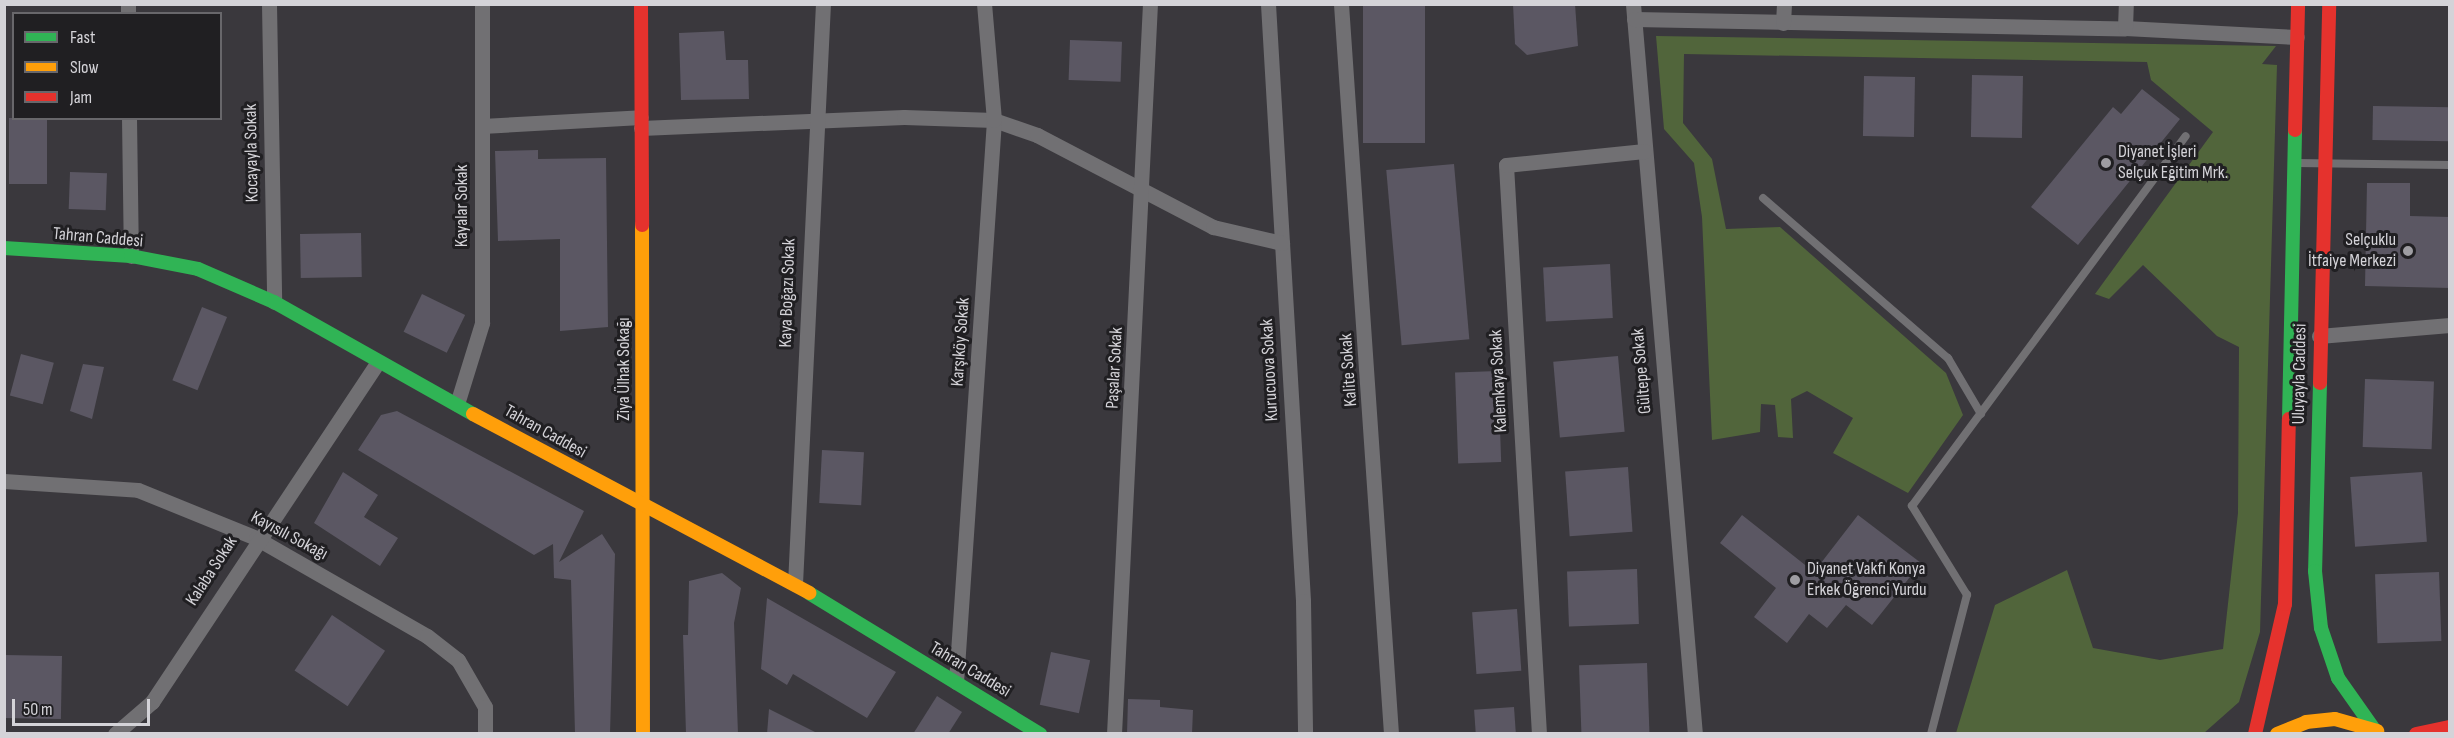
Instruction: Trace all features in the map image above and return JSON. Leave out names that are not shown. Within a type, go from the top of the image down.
[{"type":"street","name":"Kocayayla Sokak","points":[[269,4],[274,302]]},
{"type":"street","name":"Kayalar Sokak","points":[[457,405],[482,323],[482,4]]},
{"type":"street","name":"Ziya Ülhak Sokağı","points":[[640,4],[644,734]]},
{"type":"street","name":"Kaya Boğazı Sokak","points":[[795,584],[815,121],[823,4]]},
{"type":"street","name":"Karşıköy Sokak","points":[[956,682],[994,120],[984,4]]},
{"type":"street","name":"Paşalar Sokak","points":[[1114,734],[1144,191],[1150,4]]},
{"type":"street","name":"Kurucuova Sokak","points":[[1268,4],[1304,601],[1305,734]]},
{"type":"street","name":"Kalite Sokak","points":[[1341,4],[1391,734]]},
{"type":"street","points":[[1783,23],[1784,4]]},
{"type":"street","points":[[2125,28],[2126,4]]},
{"type":"street","name":"Uluyayla Caddesi","points":[[2255,734],[2284,604],[2298,4]]},
{"type":"street","name":"Uluyayla Caddesi","points":[[2329,4],[2323,163],[2315,571],[2321,628],[2338,678],[2377,731]]},
{"type":"street","points":[[1633,12],[1783,23],[2125,28],[2297,37]]},
{"type":"street","name":"Gültepe Sokak","points":[[1633,12],[1695,734]]},
{"type":"street","points":[[129,120],[131,256]]},
{"type":"street","points":[[482,126],[641,122],[994,120],[1037,135],[1213,227],[1282,243]]},
{"type":"street","name":"Kalemkaya Sokak","points":[[1539,734],[1506,165],[1644,151]]},
{"type":"street","name":"Tahran Caddesi","points":[[4,249],[131,256],[198,269],[274,302],[377,363],[643,506],[795,584],[1040,734]]},
{"type":"street","points":[[2319,336],[2450,325]]},
{"type":"street","name":"Kalaba Sokak","points":[[115,734],[152,702],[256,538],[377,363]]},
{"type":"street","name":"Kayısılı Sokağı","points":[[4,481],[138,490],[256,538],[427,636],[458,660],[485,707],[485,734]]},
{"type":"street","points":[[2277,734],[2306,722],[2334,719],[2377,731]]},
{"type":"street","points":[[2416,734],[2450,727]]},
{"type":"lane","points":[[1931,734],[1967,595],[1912,506],[2186,136]]},
{"type":"lane","points":[[2296,163],[2450,165]]},
{"type":"lane","points":[[1764,198],[1948,358],[1982,414]]},
{"type":"green space","points":[[1656,36],[2276,46],[2262,64],[2277,65],[2260,632],[2239,702],[2204,733],[1956,733],[1995,605],[2067,570],[2093,648],[2160,660],[2223,649],[2238,513],[2239,347],[2217,336],[2143,265],[2109,299],[2095,294],[2213,132],[2151,80],[2147,62],[1684,54],[1683,123],[1712,159],[1726,229],[1780,227],[1946,373],[1963,415],[1908,493],[1833,453],[1853,418],[1807,391],[1791,399],[1793,438],[1778,437],[1775,405],[1761,404],[1760,432],[1712,440],[1702,217],[1694,163],[1664,129]]},
{"type":"building","points":[[1363,4],[1425,4],[1425,143],[1363,143]]},
{"type":"building","points":[[1513,4],[1575,4],[1578,46],[1527,55],[1515,44]]},
{"type":"building","points":[[724,31],[726,60],[748,60],[749,99],[681,100],[679,33]]},
{"type":"building","points":[[1070,40],[1122,42],[1121,82],[1069,80]]},
{"type":"building","points":[[1972,75],[2023,76],[2022,138],[1971,137]]},
{"type":"building","points":[[1864,76],[1915,77],[1914,137],[1863,136]]},
{"type":"building","name":"Diyanet İşleri Selçuk Eğitim Mrk.","points":[[2142,89],[2180,119],[2078,245],[2031,207],[2113,107],[2121,114]]},
{"type":"building","points":[[2373,106],[2450,107],[2449,141],[2372,140]]},
{"type":"building","points":[[9,118],[12,120],[47,120],[47,184],[9,184]]},
{"type":"building","points":[[538,150],[538,159],[606,158],[608,327],[560,331],[560,239],[498,241],[495,151]]},
{"type":"building","points":[[1454,164],[1469,339],[1402,345],[1386,170]]},
{"type":"building","points":[[70,172],[107,173],[106,210],[69,209]]},
{"type":"building","name":"Selçuklu İtfaiye Merkezi","points":[[2367,183],[2410,183],[2410,216],[2450,217],[2450,288],[2365,286]]},
{"type":"building","points":[[361,233],[362,277],[301,278],[300,234]]},
{"type":"building","points":[[1610,264],[1613,318],[1546,321],[1543,268]]},
{"type":"building","points":[[422,294],[465,315],[447,353],[404,332]]},
{"type":"building","points":[[202,307],[227,317],[197,390],[172,380]]},
{"type":"building","points":[[21,354],[54,363],[43,404],[10,396]]},
{"type":"building","points":[[1618,356],[1625,432],[1560,437],[1553,362]]},
{"type":"building","points":[[83,364],[104,367],[92,419],[70,411]]},
{"type":"building","points":[[1498,371],[1501,462],[1458,463],[1455,373]]},
{"type":"building","points":[[2365,379],[2434,381],[2432,449],[2363,447]]},
{"type":"building","points":[[397,411],[584,511],[559,562],[602,534],[615,554],[610,734],[575,734],[571,580],[554,578],[553,544],[534,555],[358,450],[381,415]]},
{"type":"building","points":[[822,450],[864,452],[861,505],[819,503]]},
{"type":"building","points":[[1628,467],[1633,532],[1570,536],[1565,471]]},
{"type":"building","points":[[343,472],[378,495],[364,517],[398,538],[380,566],[314,523]]},
{"type":"building","points":[[2422,472],[2427,542],[2355,547],[2350,477]]},
{"type":"building","points":[[1742,515],[1814,572],[1858,515],[1921,563],[1872,625],[1846,605],[1827,628],[1809,614],[1787,643],[1754,617],[1776,588],[1720,543]]},
{"type":"building","points":[[1637,569],[1639,624],[1569,626],[1567,571]]},
{"type":"building","points":[[2439,572],[2441,641],[2377,643],[2375,574]]},
{"type":"building","points":[[722,573],[741,588],[734,623],[738,734],[686,734],[683,635],[688,635],[689,581]]},
{"type":"building","points":[[767,598],[896,672],[867,718],[793,674],[787,685],[761,669]]},
{"type":"building","points":[[1517,609],[1521,671],[1476,674],[1472,612]]},
{"type":"building","points":[[332,615],[385,651],[348,706],[295,671]]},
{"type":"building","points":[[1051,652],[1090,660],[1079,713],[1040,705]]},
{"type":"building","points":[[4,655],[62,656],[61,719],[4,718]]},
{"type":"building","points":[[1647,663],[1649,734],[1581,734],[1579,665]]},
{"type":"building","points":[[937,696],[962,712],[948,734],[913,734]]},
{"type":"building","points":[[1128,699],[1160,700],[1160,707],[1193,710],[1192,734],[1127,734]]},
{"type":"building","points":[[1514,707],[1516,734],[1476,734],[1474,710]]},
{"type":"building","points":[[769,709],[819,734],[767,734]]},
{"type":"traffic: fast","points":[[2289,419],[2295,130]]},
{"type":"traffic: fast","points":[[4,248],[131,256],[198,269],[274,302],[473,414]]},
{"type":"traffic: fast","points":[[2320,383],[2315,571],[2321,628],[2338,678],[2374,729]]},
{"type":"traffic: fast","points":[[809,593],[1040,734]]},
{"type":"traffic: slow","points":[[642,225],[643,734]]},
{"type":"traffic: slow","points":[[473,414],[809,593]]},
{"type":"traffic: slow","points":[[2277,734],[2306,722],[2335,719],[2377,731]]},
{"type":"traffic: jam","points":[[641,4],[642,225]]},
{"type":"traffic: jam","points":[[2295,130],[2298,4]]},
{"type":"traffic: jam","points":[[2320,383],[2329,4]]},
{"type":"traffic: jam","points":[[2255,734],[2285,604],[2289,419]]},
{"type":"traffic: jam","points":[[2416,734],[2450,727]]},
{"type":"place","name":"Diyanet İşleri Selçuk Eğitim Mrk.","points":[[2106,163]]},
{"type":"place","name":"Selçuklu İtfaiye Merkezi","points":[[2408,251]]},
{"type":"place","name":"Diyanet Vakfı Konya Erkek Öğrenci Yurdu","points":[[1795,580]]}]
